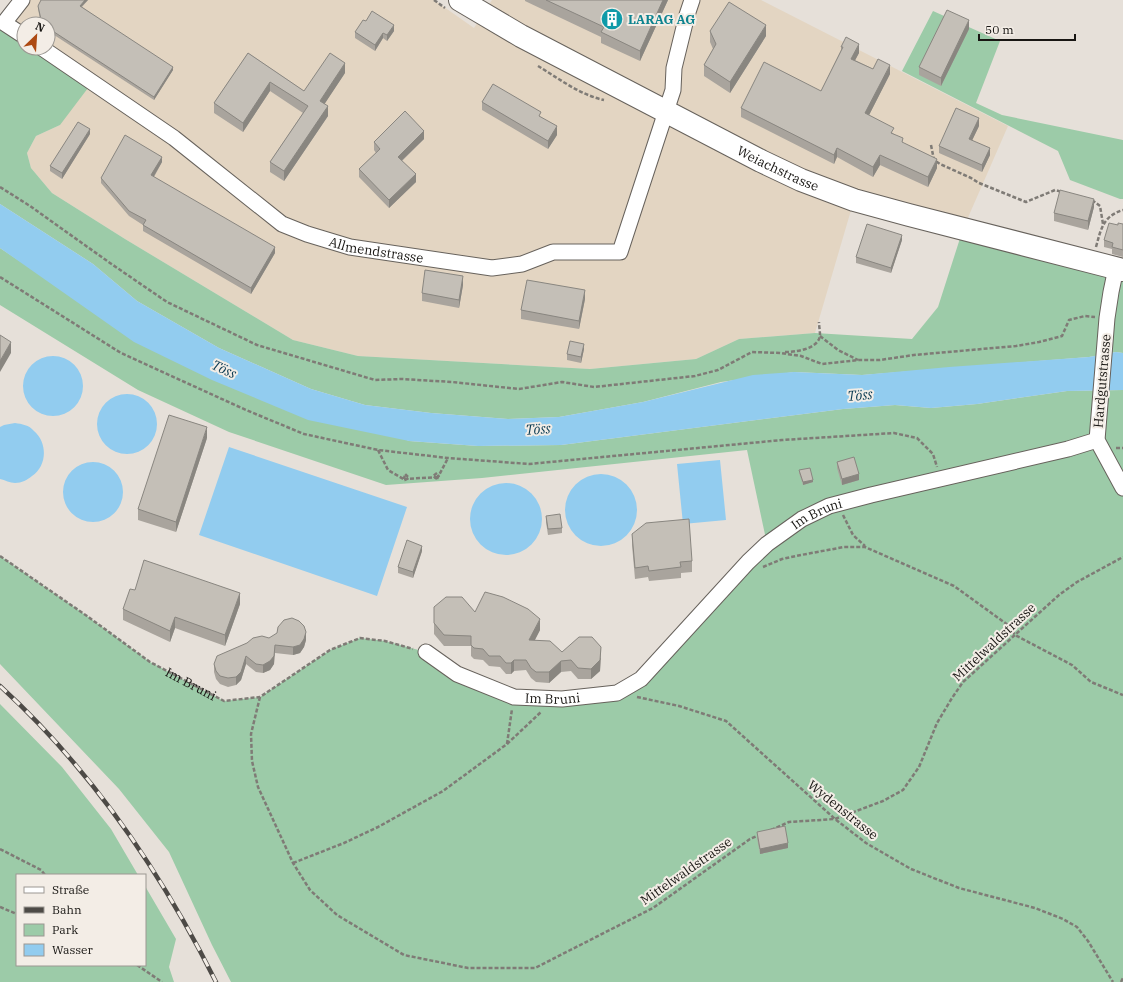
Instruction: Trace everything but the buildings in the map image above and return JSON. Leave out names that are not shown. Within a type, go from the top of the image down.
[{"type":"main road","name":"Weiachstrasse","points":[[460,0],[521,36],[666,110],[761,161],[801,180],[854,200],[1120,269]]},
{"type":"street","points":[[16,31],[2,22],[22,0]]},
{"type":"street","points":[[666,110],[673,90],[674,68],[692,0]]},
{"type":"street","name":"Allmendstrasse","points":[[54,56],[174,138],[282,224],[307,234],[350,247],[492,268],[522,264],[554,252],[620,252],[666,110]]},
{"type":"street","name":"Hardgutstrasse","points":[[1120,269],[1111,292],[1107,320],[1096,440],[1123,488]]},
{"type":"street","name":"Im Bruni","points":[[426,652],[457,674],[514,697],[562,699],[617,693],[641,679],[748,562],[768,544],[802,519],[829,506],[1068,449],[1096,440]]},
{"type":"path","points":[[931,145],[934,160],[940,164],[979,183],[1026,202],[1055,190],[1069,193]]},
{"type":"path","points":[[0,187],[30,206],[167,302],[257,345],[375,380],[452,382],[519,389],[562,382],[594,387],[695,376],[718,370],[752,352],[797,352],[814,345],[820,336],[819,322]]},
{"type":"path","points":[[1090,199],[1100,206],[1103,224],[1092,262]]},
{"type":"path","points":[[1103,224],[1115,212],[1123,210]]},
{"type":"path","points":[[0,277],[121,353],[246,410],[304,434],[378,450],[448,458],[529,464],[782,440],[894,433],[917,438],[933,454],[940,479]]},
{"type":"path","points":[[780,353],[801,356],[822,364],[859,360],[880,360],[914,355],[1016,346],[1039,342],[1062,336],[1069,320],[1085,316],[1107,320]]},
{"type":"path","points":[[820,336],[838,350],[859,360]]},
{"type":"path","points":[[378,450],[388,470],[405,480],[409,478],[405,474],[404,479],[439,477],[437,473],[434,476],[437,479],[440,472],[448,458]]},
{"type":"path","points":[[839,504],[853,535],[865,547],[954,586],[1008,625],[1015,634],[1072,665],[1091,682],[1123,696]]},
{"type":"path","points":[[748,562],[761,568],[782,559],[801,555],[844,547],[865,547]]},
{"type":"path","name":"Im Bruni","points":[[0,556],[87,616],[150,662],[224,701],[260,697],[330,650],[360,638],[385,641],[426,652]]},
{"type":"path","name":"Mittelwaldstrasse","points":[[770,830],[789,822],[835,819],[883,801],[903,790],[919,767],[937,723],[963,682],[1059,595],[1077,582],[1123,556]]},
{"type":"path","name":"Wydenstrasse","points":[[617,693],[679,706],[726,721],[835,819],[866,843],[911,869],[959,888],[1035,908],[1068,922],[1077,928],[1113,982]]},
{"type":"path","name":"Mittelwaldstrasse","points":[[260,697],[251,734],[252,761],[258,787],[293,862],[310,890],[337,915],[404,955],[468,968],[535,968],[653,908],[750,839],[763,833]]},
{"type":"path","points":[[507,744],[514,697]]},
{"type":"path","points":[[293,862],[344,843],[443,791],[507,744],[542,710],[562,699]]},
{"type":"path","points":[[0,849],[41,870],[44,874]]},
{"type":"path","points":[[0,907],[16,914]]},
{"type":"path","points":[[138,966],[162,982]]},
{"type":"path","points":[[1121,982],[1123,978]]},
{"type":"shaded area","points":[[22,0],[434,0],[474,28],[492,0],[761,0],[1008,126],[963,229],[854,200],[815,333],[739,339],[696,359],[590,369],[358,356],[293,340],[125,239],[52,193],[31,168],[27,153],[36,136],[60,125],[49,56],[56,56],[56,16],[16,16],[16,32],[4,23]]},
{"type":"green space","points":[[933,11],[1000,41],[976,103],[1002,115],[1123,140],[1123,199],[1070,180],[1058,151],[902,71]]},
{"type":"green space","points":[[0,20],[16,32],[16,56],[47,56],[88,88],[60,125],[36,136],[27,153],[31,168],[52,193],[125,239],[293,340],[358,356],[590,369],[696,359],[739,339],[815,333],[912,339],[938,307],[963,229],[1123,270],[1123,353],[1116,352],[1089,357],[862,375],[794,372],[721,382],[643,402],[559,417],[508,419],[431,413],[365,405],[311,389],[219,348],[137,301],[93,264],[0,204]]},
{"type":"green space","points":[[0,248],[18,260],[409,441],[478,446],[561,445],[843,409],[895,405],[931,408],[977,404],[1067,391],[1123,390],[1123,982],[231,982],[212,945],[169,852],[119,789],[0,664],[0,556],[87,616],[150,662],[224,701],[260,697],[330,650],[360,638],[385,641],[426,652],[514,697],[617,693],[767,544],[747,450],[482,478],[386,485],[229,432],[138,390],[0,305]]},
{"type":"green space","points":[[0,704],[62,767],[111,829],[137,874],[16,874],[16,966],[146,966],[146,888],[176,939],[169,967],[174,982],[0,982]]},
{"type":"water","name":"Töss","points":[[0,204],[93,264],[137,301],[219,348],[311,389],[365,405],[431,413],[508,419],[559,417],[643,402],[753,375],[794,372],[862,375],[1089,357],[1116,352],[1123,353],[1123,390],[1067,391],[977,404],[931,408],[895,405],[843,409],[561,445],[478,446],[409,441],[308,420],[212,380],[134,342],[0,248]]},
{"type":"water","points":[[53,356],[70,361],[78,369],[83,386],[78,403],[70,411],[53,416],[36,411],[28,403],[23,386],[28,369],[36,361]]},
{"type":"water","points":[[127,394],[144,399],[152,407],[157,424],[152,441],[144,449],[127,454],[110,449],[102,441],[97,424],[102,407],[110,399]]},
{"type":"water","points":[[15,423],[28,426],[39,436],[42,442],[44,454],[43,461],[37,472],[26,480],[11,483],[0,479],[0,427]]},
{"type":"water","points":[[229,447],[407,507],[377,596],[199,535]]},
{"type":"water","points":[[720,460],[726,520],[683,524],[677,464]]},
{"type":"water","points":[[93,462],[110,467],[118,475],[123,492],[118,509],[110,517],[93,522],[76,517],[68,509],[63,492],[68,475],[76,467]]},
{"type":"water","points":[[601,474],[615,477],[627,484],[634,496],[637,510],[634,524],[627,536],[615,543],[601,546],[587,543],[575,536],[568,524],[565,510],[568,496],[575,484],[587,477]]},
{"type":"water","points":[[506,483],[520,486],[532,493],[539,505],[542,519],[539,533],[532,545],[520,552],[506,555],[492,552],[480,545],[473,533],[470,519],[473,505],[480,493],[492,486]]},
{"type":"railway","points":[[0,686],[65,752],[122,824],[172,901],[216,982]]},
{"type":"place","name":"LARAG AG","points":[[612,19]]}]
